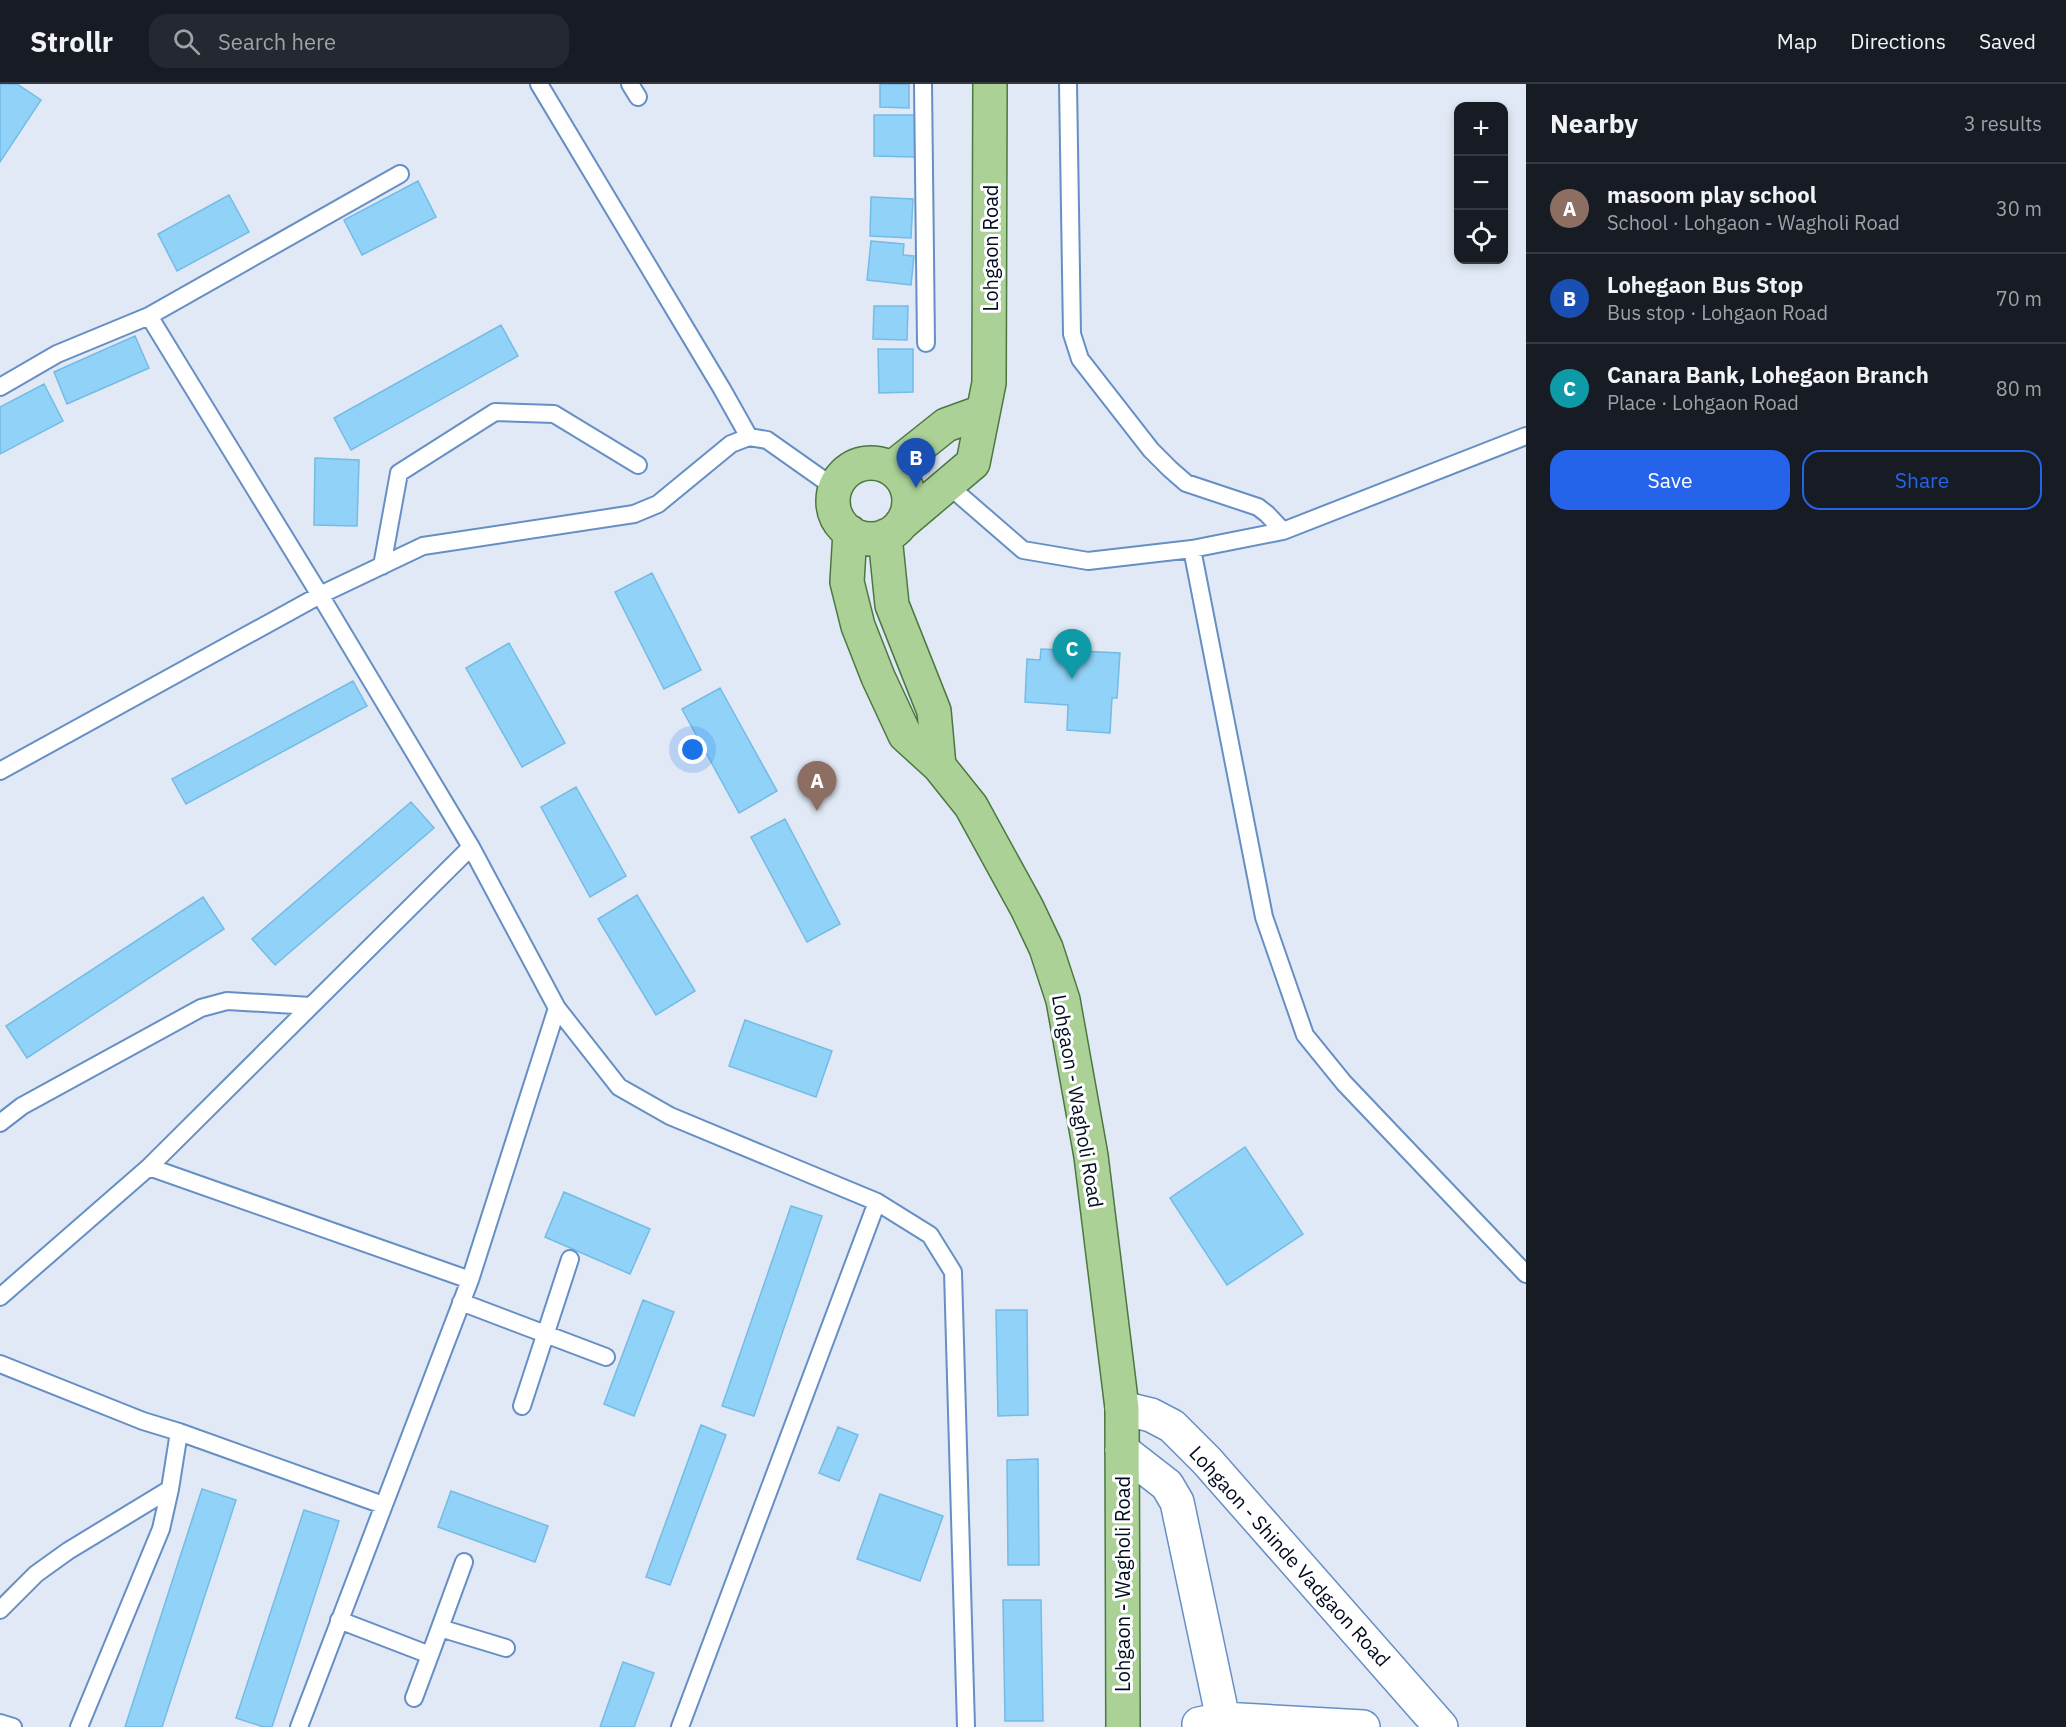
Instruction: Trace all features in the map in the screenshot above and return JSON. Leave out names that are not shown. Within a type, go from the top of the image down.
[{"type":"main road","name":"Lohgaon Road","points":[[893,530],[973,463],[988,383],[990,350],[990,84]]},
{"type":"main road","points":[[892,468],[945,425],[982,412]]},
{"type":"main road","points":[[881,464],[892,468],[907,488],[909,501],[907,513],[893,530],[873,539],[861,537],[840,524],[833,500],[835,488],[849,470],[859,465],[881,464]]},
{"type":"main road","points":[[893,530],[892,604],[934,711],[939,766]]},
{"type":"main road","name":"Lohgaon - Wagholi Road","points":[[850,532],[848,582],[858,626],[905,735],[939,766],[971,806],[1027,908],[1046,948],[1063,1000],[1091,1156],[1122,1408],[1122,1727]]},
{"type":"main road","name":"Lohgaon - Shinde Vadgaon Road","points":[[1122,1408],[1151,1415],[1172,1426],[1207,1461],[1441,1727]]},
{"type":"main road","points":[[1122,1450],[1167,1485],[1177,1502],[1211,1723],[1363,1727]]},
{"type":"lane","points":[[539,84],[722,389],[748,437]]},
{"type":"lane","points":[[923,84],[926,343]]},
{"type":"lane","points":[[1068,84],[1072,334],[1080,359],[1151,450],[1186,483],[1258,507],[1267,513],[1283,531]]},
{"type":"lane","points":[[0,387],[57,354],[149,316],[400,174]]},
{"type":"lane","points":[[149,316],[471,847],[557,1008],[618,1086],[670,1116],[877,1203],[930,1236],[953,1272],[966,1727]]},
{"type":"lane","points":[[382,566],[399,473],[495,412],[554,414],[638,465]]},
{"type":"lane","points":[[948,485],[1023,550],[1088,561],[1192,549],[1283,531],[1526,436]]},
{"type":"lane","points":[[0,771],[320,595],[423,546],[634,514],[658,504],[731,444],[748,437],[767,440],[835,488]]},
{"type":"lane","points":[[1192,549],[1264,917],[1305,1035],[1344,1083],[1526,1274]]},
{"type":"lane","points":[[0,1297],[149,1167],[471,847]]},
{"type":"lane","points":[[0,1123],[22,1106],[201,1008],[227,1001],[311,1006]]},
{"type":"lane","points":[[298,1727],[470,1280],[557,1008]]},
{"type":"lane","points":[[149,1167],[470,1280]]},
{"type":"lane","points":[[680,1727],[877,1203]]},
{"type":"lane","points":[[522,1406],[570,1259]]},
{"type":"lane","points":[[461,1302],[606,1357]]},
{"type":"lane","points":[[0,1364],[143,1420],[383,1505]]},
{"type":"lane","points":[[79,1727],[161,1529],[179,1432]]},
{"type":"lane","points":[[0,1610],[36,1574],[68,1551],[170,1489]]},
{"type":"lane","points":[[414,1698],[464,1562]]},
{"type":"lane","points":[[339,1620],[430,1655]]},
{"type":"lane","points":[[440,1628],[506,1648]]},
{"type":"lane","points":[[0,1723],[13,1727]]},
{"type":"building","points":[[0,84],[17,84],[41,100],[0,162]]},
{"type":"building","points":[[880,84],[909,84],[909,108],[880,107]]},
{"type":"building","points":[[874,115],[915,115],[915,157],[874,156]]},
{"type":"building","points":[[418,181],[436,217],[362,255],[344,220]]},
{"type":"building","points":[[229,195],[249,232],[177,271],[158,234]]},
{"type":"building","points":[[871,197],[913,199],[911,238],[870,236]]},
{"type":"building","points":[[871,241],[904,244],[903,255],[914,256],[911,285],[867,280]]},
{"type":"building","points":[[874,306],[908,306],[907,340],[873,339]]},
{"type":"building","points":[[501,325],[518,356],[351,450],[334,418]]},
{"type":"building","points":[[135,336],[149,368],[67,404],[54,372]]},
{"type":"building","points":[[878,349],[913,349],[913,392],[879,393]]},
{"type":"building","points":[[44,384],[63,421],[0,454],[0,407]]},
{"type":"building","points":[[315,458],[359,460],[357,526],[314,525]]},
{"type":"building","points":[[652,573],[701,670],[664,689],[615,592]]},
{"type":"building","points":[[509,643],[565,743],[522,767],[466,668]]},
{"type":"building","points":[[1041,649],[1120,653],[1117,698],[1112,698],[1110,733],[1067,730],[1068,705],[1025,702],[1027,659],[1040,660]]},
{"type":"building","points":[[353,681],[367,706],[186,804],[172,779]]},
{"type":"building","points":[[720,688],[777,791],[739,813],[682,709]]},
{"type":"building","points":[[576,787],[626,876],[590,897],[541,807]]},
{"type":"building","points":[[411,802],[434,828],[275,965],[252,939]]},
{"type":"building","points":[[785,819],[840,924],[807,942],[751,837]]},
{"type":"building","points":[[637,895],[695,991],[656,1015],[598,919]]},
{"type":"building","points":[[203,897],[224,929],[27,1058],[6,1026]]},
{"type":"building","points":[[745,1020],[832,1051],[816,1097],[729,1066]]},
{"type":"building","points":[[1245,1147],[1303,1234],[1227,1285],[1170,1198]]},
{"type":"building","points":[[564,1192],[650,1229],[630,1274],[545,1237]]},
{"type":"building","points":[[791,1206],[822,1216],[754,1416],[722,1406]]},
{"type":"building","points":[[643,1300],[674,1312],[634,1416],[604,1404]]},
{"type":"building","points":[[996,1310],[1027,1310],[1028,1415],[998,1416]]},
{"type":"building","points":[[701,1425],[726,1435],[670,1585],[646,1577]]},
{"type":"building","points":[[838,1427],[858,1435],[839,1481],[819,1473]]},
{"type":"building","points":[[1038,1459],[1039,1565],[1008,1565],[1007,1460]]},
{"type":"building","points":[[202,1489],[236,1500],[162,1727],[125,1727]]},
{"type":"building","points":[[451,1491],[548,1526],[535,1562],[438,1527]]},
{"type":"building","points":[[880,1494],[943,1516],[920,1581],[857,1559]]},
{"type":"building","points":[[304,1510],[339,1521],[272,1727],[264,1727],[236,1718]]},
{"type":"building","points":[[1003,1600],[1041,1600],[1043,1721],[1005,1721]]},
{"type":"building","points":[[623,1662],[654,1673],[634,1727],[600,1727]]},
{"type":"place","name":"Lohegaon Bus Stop","points":[[916,488]]},
{"type":"place","name":"Canara Bank, Lohegaon Branch","points":[[1072,679]]},
{"type":"place","name":"masoom play school","points":[[817,811]]}]
